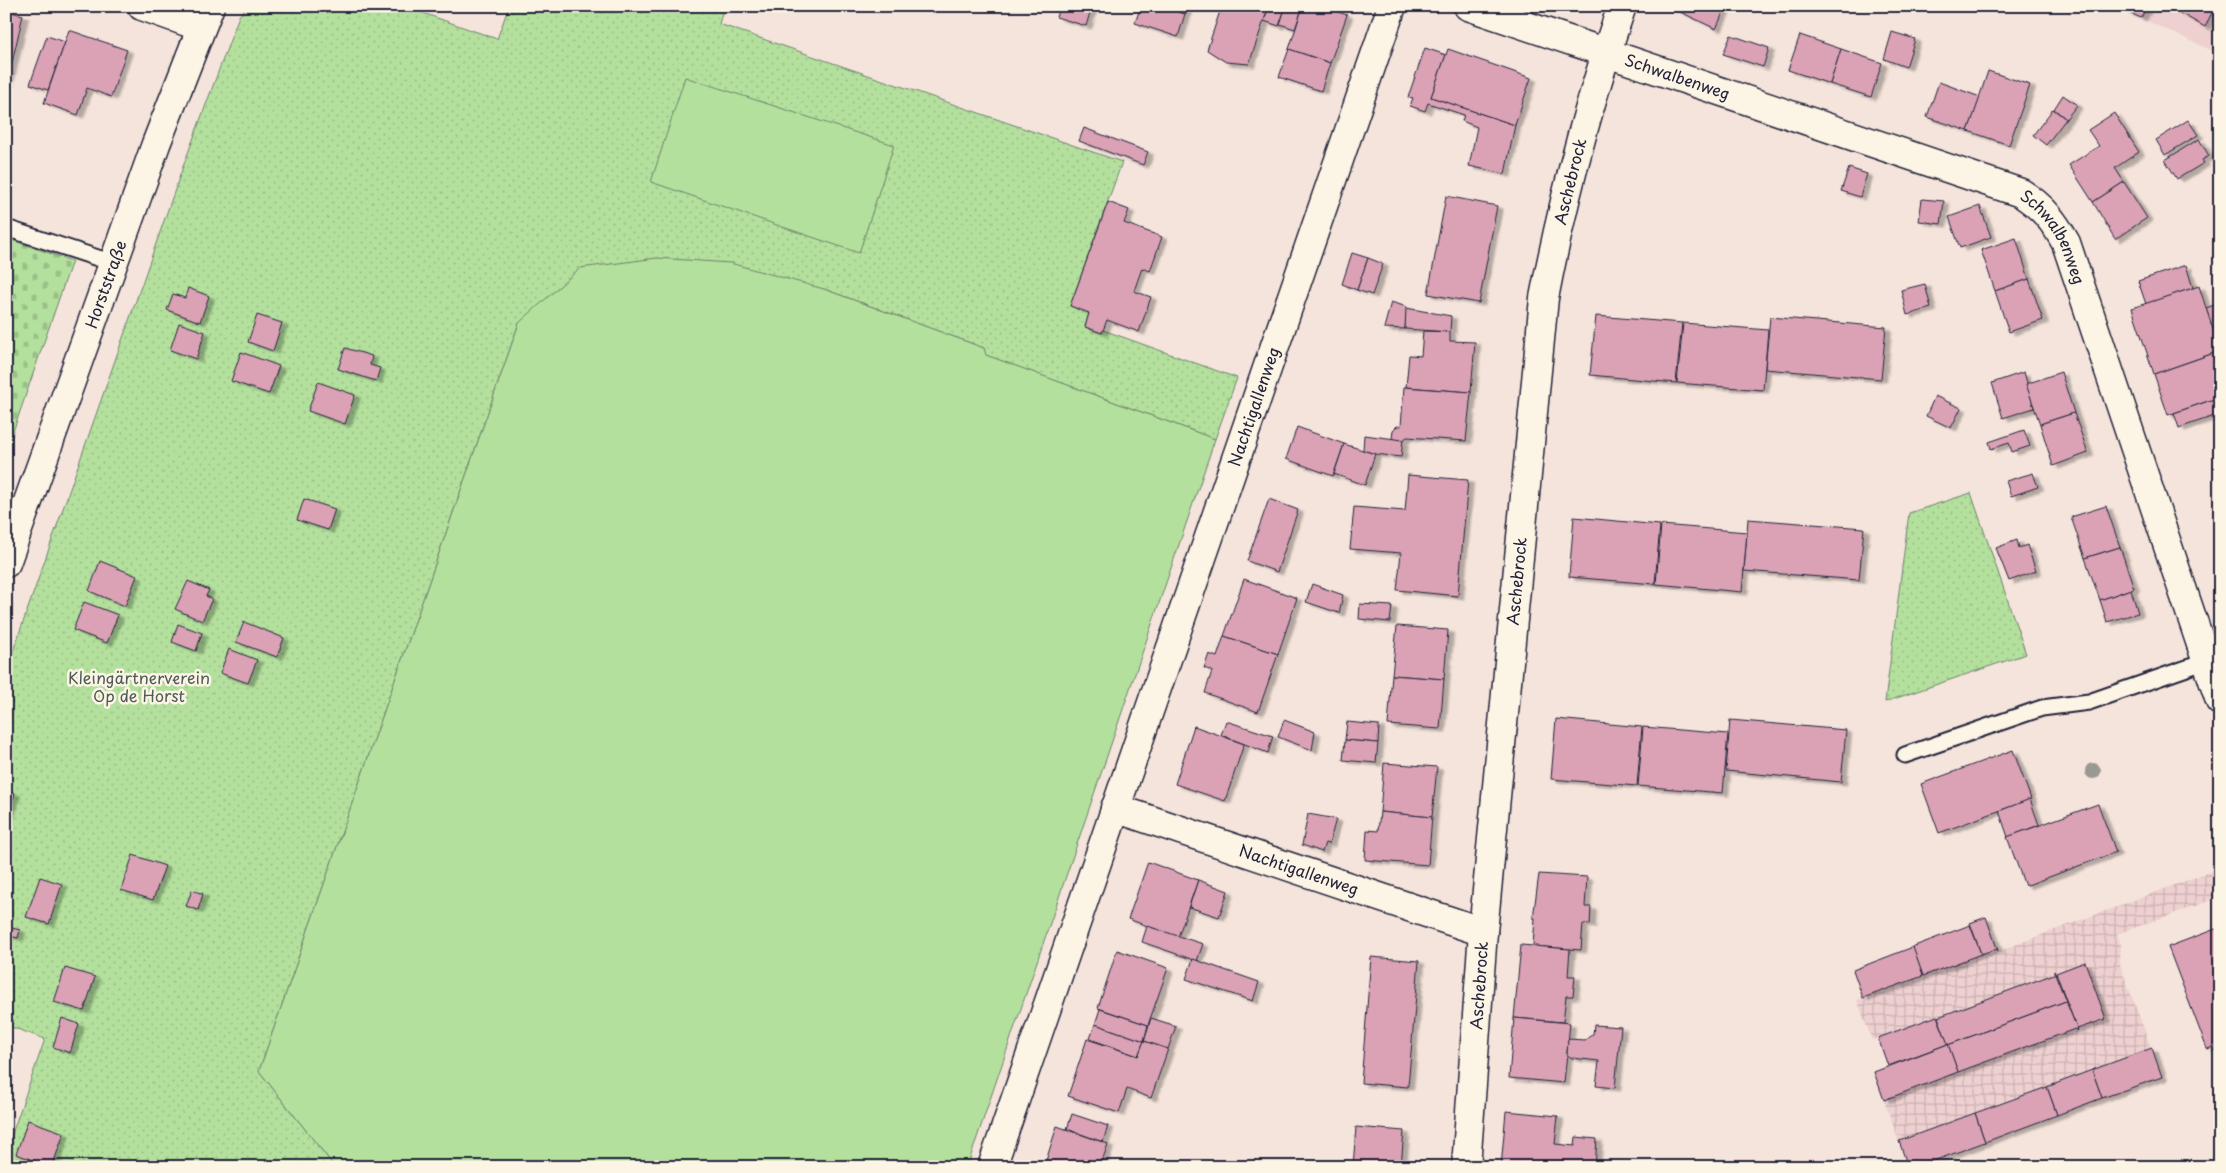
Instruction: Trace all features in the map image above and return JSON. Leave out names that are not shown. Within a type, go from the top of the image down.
[{"type":"street","points":[[142,6],[206,17]]},
{"type":"street","name":"Nachtigallenweg","points":[[992,1167],[1392,6]]},
{"type":"street","name":"Schwalbenweg","points":[[1468,6],[2021,192],[2037,203],[2048,214],[2066,243],[2220,701]]},
{"type":"street","name":"Aschebrock","points":[[1466,1167],[1483,932],[1544,298],[1557,229],[1606,53],[1622,6]]},
{"type":"street","name":"Horststraße","points":[[6,562],[156,144],[206,17]]},
{"type":"street","name":"Nachtigallenweg","points":[[1115,808],[1483,932]]},
{"type":"lane","points":[[6,228],[113,263]]},
{"type":"lane","points":[[1905,755],[2042,708],[2089,702],[2207,662]]},
{"type":"shaded area","points":[[2147,6],[2220,6],[2220,54],[2141,18]]},
{"type":"shaded area","points":[[2220,868],[2220,897],[2117,934],[2120,943],[2119,962],[2162,1077],[1917,1167],[1908,1167],[1874,1072],[1888,1066],[1878,1038],[1872,1040],[1857,1000],[1863,998],[1853,970],[1970,926],[1970,923],[1986,917],[1999,951]]},
{"type":"green space","name":"Kleingärtnerverein Op de Horst","points":[[247,6],[403,6],[497,39],[509,6],[724,6],[719,24],[1122,162],[1070,306],[1089,313],[1085,327],[1102,333],[1103,330],[1237,378],[1215,439],[985,355],[984,348],[824,289],[519,323],[259,1071],[335,1167],[6,1167],[6,1151],[45,1039],[6,1025],[6,671],[185,161],[239,16]]},
{"type":"green space","points":[[685,77],[894,145],[859,253],[651,182]]},
{"type":"green space","points":[[6,238],[72,261],[6,452]]},
{"type":"green space","points":[[657,258],[730,263],[824,289],[984,348],[986,355],[1215,439],[967,1167],[335,1167],[259,1071],[519,323],[580,268]]},
{"type":"green space","points":[[1971,493],[2026,654],[1885,702],[1909,513]]},
{"type":"building","points":[[1060,6],[1092,6],[1086,26],[1056,17]]},
{"type":"building","points":[[1141,6],[1162,6],[1185,14],[1178,37],[1135,23]]},
{"type":"building","points":[[1162,6],[1188,6],[1185,14]]},
{"type":"building","points":[[1216,6],[1269,6],[1249,64],[1226,62],[1207,50],[1221,8]]},
{"type":"building","points":[[1269,6],[1286,6],[1279,26],[1264,21]]},
{"type":"building","points":[[1286,6],[1303,6],[1295,29],[1280,24]]},
{"type":"building","points":[[1303,6],[1321,6],[1347,15],[1330,63],[1289,49]]},
{"type":"building","points":[[1668,6],[1726,6],[1716,29]]},
{"type":"building","points":[[2114,6],[2147,6],[2141,18]]},
{"type":"building","points":[[2167,6],[2215,6],[2205,27]]},
{"type":"building","points":[[6,11],[23,15],[7,84],[6,84]]},
{"type":"building","points":[[69,30],[127,50],[111,97],[87,88],[78,115],[44,103]]},
{"type":"building","points":[[1892,32],[1915,39],[1906,67],[1884,59]]},
{"type":"building","points":[[1731,35],[1769,48],[1763,67],[1723,54]]},
{"type":"building","points":[[1800,35],[1841,49],[1830,84],[1788,70]]},
{"type":"building","points":[[47,36],[65,42],[48,90],[30,84]]},
{"type":"building","points":[[1425,48],[1446,55],[1431,97],[1515,125],[1505,174],[1469,166],[1477,127],[1462,121],[1464,115],[1428,103],[1425,111],[1410,106],[1413,98],[1408,97]]},
{"type":"building","points":[[1289,49],[1330,63],[1321,91],[1279,77]]},
{"type":"building","points":[[1448,49],[1531,78],[1515,125],[1431,97]]},
{"type":"building","points":[[1841,49],[1882,63],[1871,97],[1830,84]]},
{"type":"building","points":[[1988,71],[2030,85],[2009,145],[1968,131]]},
{"type":"building","points":[[1939,82],[1980,97],[1968,131],[1927,117]]},
{"type":"building","points":[[2063,95],[2077,105],[2066,119],[2054,109]]},
{"type":"building","points":[[2053,109],[2066,119],[2046,145],[2033,135]]},
{"type":"building","points":[[2114,113],[2139,152],[2115,168],[2124,182],[2093,202],[2069,165],[2099,146],[2088,130]]},
{"type":"building","points":[[2188,120],[2198,135],[2165,155],[2156,140]]},
{"type":"building","points":[[1084,128],[1148,152],[1143,165],[1079,141]]},
{"type":"building","points":[[2199,139],[2209,156],[2202,160],[2204,163],[2177,179],[2165,160]]},
{"type":"building","points":[[1849,168],[1867,174],[1860,197],[1841,191]]},
{"type":"building","points":[[2124,182],[2147,218],[2115,239],[2093,202]]},
{"type":"building","points":[[1446,196],[1497,206],[1479,303],[1428,294]]},
{"type":"building","points":[[1922,199],[1944,201],[1941,224],[1919,221]]},
{"type":"building","points":[[1108,202],[1129,210],[1124,223],[1162,237],[1150,271],[1142,268],[1134,291],[1151,297],[1139,332],[1107,320],[1102,333],[1085,327],[1089,313],[1070,306]]},
{"type":"building","points":[[1980,206],[1991,237],[1960,248],[1949,217]]},
{"type":"building","points":[[2016,238],[2029,279],[1995,291],[1981,250]]},
{"type":"building","points":[[1352,253],[1368,258],[1357,290],[1342,284]]},
{"type":"building","points":[[1368,258],[1383,264],[1372,295],[1357,290]]},
{"type":"building","points":[[2186,265],[2193,288],[2146,304],[2138,281]]},
{"type":"building","points":[[2029,279],[2043,320],[2009,332],[1995,291]]},
{"type":"building","points":[[1925,284],[1931,308],[1907,315],[1901,290]]},
{"type":"building","points":[[2199,286],[2220,351],[2154,374],[2132,308]]},
{"type":"building","points":[[188,288],[209,296],[200,322],[167,310],[173,294],[185,298]]},
{"type":"building","points":[[1391,302],[1407,307],[1405,329],[1384,328]]},
{"type":"building","points":[[2220,303],[2220,326],[2213,328],[2206,308]]},
{"type":"building","points":[[1406,308],[1451,316],[1450,332],[1405,329]]},
{"type":"building","points":[[257,315],[282,323],[273,351],[248,342]]},
{"type":"building","points":[[1596,316],[1682,323],[1676,383],[1590,375]]},
{"type":"building","points":[[1770,317],[1886,327],[1881,379],[1765,369]]},
{"type":"building","points":[[179,323],[205,332],[196,359],[170,350]]},
{"type":"building","points":[[1683,323],[1768,330],[1763,390],[1677,383]]},
{"type":"building","points":[[1423,331],[1450,332],[1450,341],[1475,342],[1471,392],[1406,387],[1409,355],[1421,356]]},
{"type":"building","points":[[345,348],[372,356],[370,365],[380,368],[376,381],[338,369]]},
{"type":"building","points":[[2220,351],[2220,397],[2168,415],[2154,374]]},
{"type":"building","points":[[241,352],[279,366],[269,394],[231,381]]},
{"type":"building","points":[[2024,372],[2034,408],[2003,418],[1992,383]]},
{"type":"building","points":[[2061,372],[2074,413],[2040,424],[2026,384]]},
{"type":"building","points":[[318,382],[355,395],[345,424],[308,411]]},
{"type":"building","points":[[1404,387],[1471,392],[1466,441],[1407,437],[1403,440],[1392,439],[1393,430],[1397,426],[1401,426]]},
{"type":"building","points":[[1935,396],[1961,408],[1951,428],[1926,416]]},
{"type":"building","points":[[2220,397],[2220,414],[2179,428],[2174,413]]},
{"type":"building","points":[[2074,413],[2088,453],[2053,466],[2040,424]]},
{"type":"building","points":[[1297,427],[1344,444],[1333,476],[1286,459]]},
{"type":"building","points":[[2024,430],[2030,446],[2012,452],[2009,443],[1991,449],[1989,442]]},
{"type":"building","points":[[1364,435],[1403,440],[1401,457],[1375,454],[1363,450]]},
{"type":"building","points":[[1344,444],[1375,454],[1365,485],[1334,474]]},
{"type":"building","points":[[2033,473],[2038,487],[2011,496],[2006,481]]},
{"type":"building","points":[[1408,475],[1468,480],[1458,596],[1397,590],[1401,553],[1350,549],[1354,507],[1405,511]]},
{"type":"building","points":[[304,499],[335,509],[328,530],[297,520]]},
{"type":"building","points":[[1269,499],[1298,510],[1277,572],[1247,561]]},
{"type":"building","points":[[2106,506],[2120,547],[2085,558],[2071,517]]},
{"type":"building","points":[[1574,517],[1660,525],[1655,584],[1569,577]]},
{"type":"building","points":[[1748,519],[1864,528],[1859,580],[1744,571]]},
{"type":"building","points":[[1661,525],[1747,532],[1742,592],[1656,584]]},
{"type":"building","points":[[2017,540],[2019,548],[2027,545],[2036,571],[2009,581],[1996,548]]},
{"type":"building","points":[[2120,547],[2134,588],[2100,600],[2085,558]]},
{"type":"building","points":[[100,561],[137,576],[125,606],[89,591]]},
{"type":"building","points":[[1244,579],[1297,598],[1278,654],[1224,636]]},
{"type":"building","points":[[188,581],[209,590],[206,596],[212,599],[202,621],[175,609]]},
{"type":"building","points":[[1312,584],[1343,595],[1339,613],[1306,602]]},
{"type":"building","points":[[2131,589],[2138,613],[2107,622],[2100,600]]},
{"type":"building","points":[[84,602],[118,615],[107,643],[73,630]]},
{"type":"building","points":[[1360,604],[1392,606],[1390,622],[1359,619]]},
{"type":"building","points":[[244,622],[284,638],[277,657],[236,642]]},
{"type":"building","points":[[178,624],[202,633],[196,651],[172,642]]},
{"type":"building","points":[[1397,626],[1448,630],[1444,679],[1392,675]]},
{"type":"building","points":[[1224,636],[1278,654],[1258,712],[1205,693],[1212,671],[1204,668],[1209,654],[1217,657]]},
{"type":"building","points":[[229,649],[257,660],[248,683],[220,673]]},
{"type":"building","points":[[1392,675],[1444,679],[1440,729],[1388,725]]},
{"type":"building","points":[[1556,719],[1642,727],[1637,786],[1551,779]]},
{"type":"building","points":[[1284,720],[1315,732],[1312,750],[1278,737]]},
{"type":"building","points":[[1730,720],[1846,730],[1841,782],[1726,771]]},
{"type":"building","points":[[1226,721],[1273,736],[1268,753],[1221,735]]},
{"type":"building","points":[[1347,722],[1379,725],[1378,743],[1345,740]]},
{"type":"building","points":[[1194,726],[1244,744],[1225,801],[1175,784]]},
{"type":"building","points":[[1643,727],[1728,734],[1723,793],[1638,786]]},
{"type":"building","points":[[1345,740],[1378,743],[1376,763],[1343,760]]},
{"type":"building","points":[[2013,750],[2031,799],[1939,833],[1921,784]]},
{"type":"building","points":[[1384,763],[1437,767],[1432,817],[1380,812]]},
{"type":"building","points":[[6,790],[15,793],[6,823]]},
{"type":"building","points":[[2030,799],[2039,825],[2008,837],[1999,811]]},
{"type":"building","points":[[2098,804],[2116,852],[2025,886],[2007,837]]},
{"type":"building","points":[[1380,812],[1432,817],[1428,865],[1365,860],[1367,830],[1378,831]]},
{"type":"building","points":[[1308,814],[1336,819],[1329,844],[1325,843],[1322,852],[1302,845]]},
{"type":"building","points":[[133,855],[165,866],[153,900],[121,890]]},
{"type":"building","points":[[1148,862],[1198,880],[1178,937],[1128,919]]},
{"type":"building","points":[[1539,874],[1587,877],[1585,907],[1591,907],[1590,925],[1583,924],[1581,950],[1533,946],[1535,918],[1533,918]]},
{"type":"building","points":[[40,877],[62,884],[49,924],[26,917]]},
{"type":"building","points":[[1198,880],[1228,891],[1219,917],[1189,907]]},
{"type":"building","points":[[192,890],[203,894],[198,910],[186,906]]},
{"type":"building","points":[[1986,917],[1998,951],[1996,949],[1981,954],[1970,923]]},
{"type":"building","points":[[1970,925],[1981,954],[1923,976],[1912,947]]},
{"type":"building","points":[[1147,926],[1203,944],[1197,961],[1142,942]]},
{"type":"building","points":[[8,927],[20,930],[18,938],[6,935]]},
{"type":"building","points":[[2218,928],[2220,934],[2220,1045],[2207,1049],[2168,947]]},
{"type":"building","points":[[1521,945],[1570,949],[1568,976],[1575,976],[1573,996],[1566,996],[1563,1022],[1514,1018]]},
{"type":"building","points":[[1913,947],[1923,976],[1863,998],[1853,970]]},
{"type":"building","points":[[1117,950],[1168,968],[1148,1025],[1098,1008]]},
{"type":"building","points":[[1371,957],[1419,961],[1408,1087],[1361,1083]]},
{"type":"building","points":[[1193,959],[1259,982],[1253,1001],[1186,979]]},
{"type":"building","points":[[2085,962],[2106,1019],[2077,1029],[2056,973]]},
{"type":"building","points":[[65,968],[95,977],[84,1011],[54,1002]]},
{"type":"building","points":[[2054,971],[2066,1001],[1948,1045],[1938,1017],[2054,974]]},
{"type":"building","points":[[2066,1001],[2078,1031],[2075,1029],[1958,1072],[1948,1045]]},
{"type":"building","points":[[1100,1009],[1148,1025],[1144,1041],[1095,1024]]},
{"type":"building","points":[[1937,1016],[1948,1044],[1888,1066],[1878,1038]]},
{"type":"building","points":[[62,1018],[79,1024],[70,1053],[53,1047]]},
{"type":"building","points":[[1151,1018],[1176,1026],[1168,1049],[1144,1041]]},
{"type":"building","points":[[1514,1018],[1570,1023],[1564,1083],[1509,1078]]},
{"type":"building","points":[[1095,1024],[1144,1041],[1138,1056],[1090,1039]]},
{"type":"building","points":[[1594,1025],[1621,1027],[1615,1088],[1596,1086],[1599,1061],[1572,1058],[1567,1055],[1568,1039],[1585,1040],[1593,1034]]},
{"type":"building","points":[[1087,1039],[1138,1056],[1144,1041],[1168,1049],[1151,1098],[1127,1089],[1119,1113],[1068,1096]]},
{"type":"building","points":[[1948,1044],[1958,1072],[1884,1100],[1874,1072]]},
{"type":"building","points":[[2152,1048],[2162,1077],[2102,1098],[2092,1070]]},
{"type":"building","points":[[2092,1070],[2102,1098],[2057,1115],[2047,1087]]},
{"type":"building","points":[[2047,1087],[2057,1115],[1985,1142],[1975,1113]]},
{"type":"building","points":[[1506,1111],[1558,1116],[1555,1144],[1575,1146],[1576,1137],[1597,1139],[1595,1167],[1501,1167]]},
{"type":"building","points":[[1975,1113],[1985,1142],[1917,1167],[1908,1167],[1899,1141]]},
{"type":"building","points":[[1072,1114],[1108,1126],[1103,1142],[1067,1129]]},
{"type":"building","points":[[28,1120],[64,1133],[52,1167],[16,1154]]},
{"type":"building","points":[[1057,1126],[1108,1144],[1100,1167],[1044,1167]]},
{"type":"building","points":[[1356,1127],[1404,1131],[1401,1167],[1353,1167]]}]
